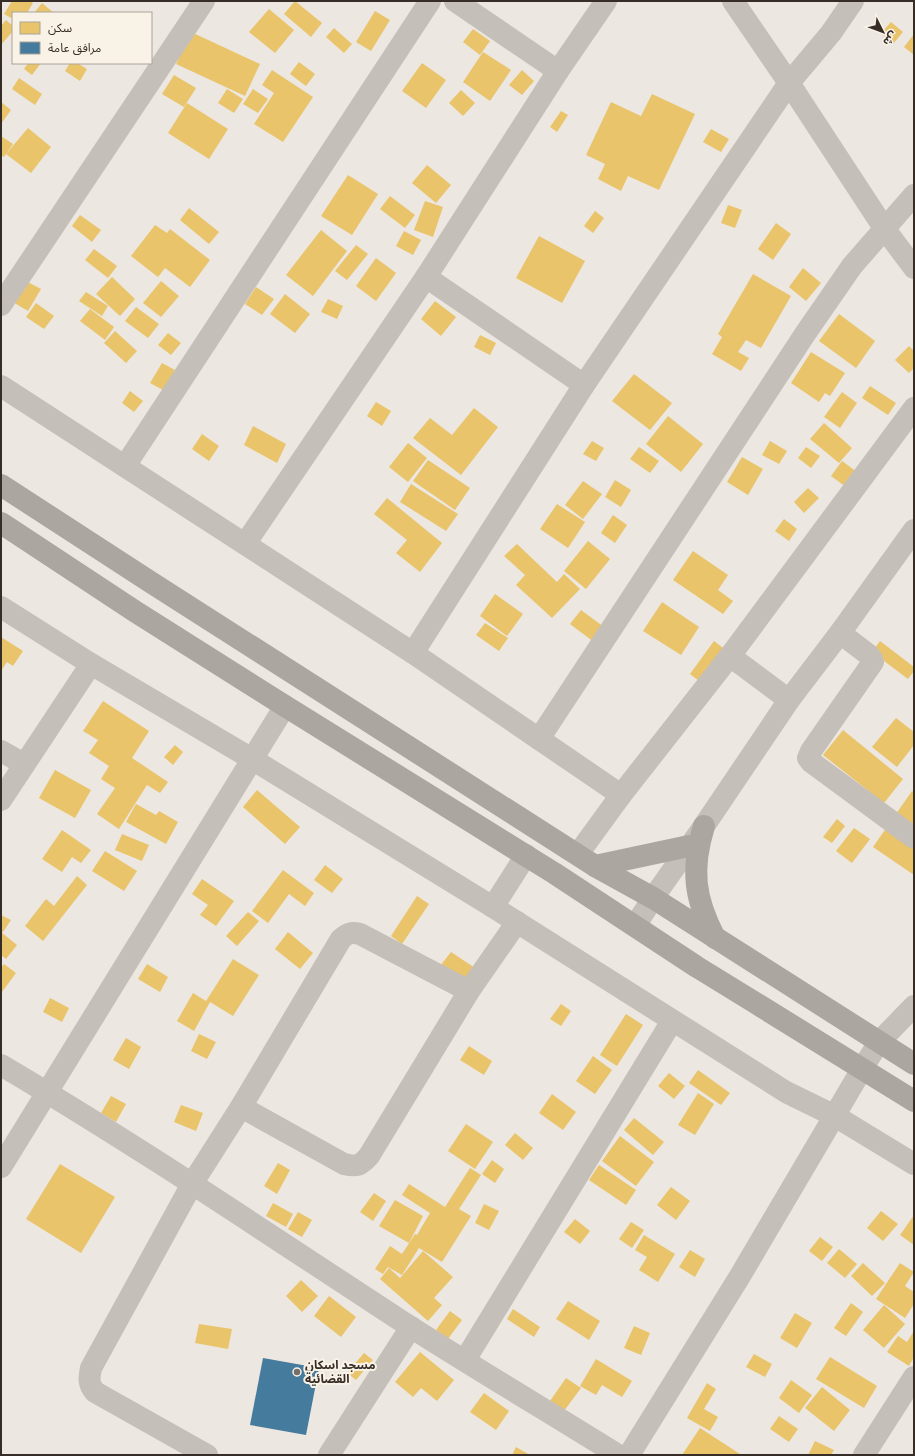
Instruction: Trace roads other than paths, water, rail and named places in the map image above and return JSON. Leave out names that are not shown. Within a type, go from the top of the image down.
[{"type":"highway","points":[[1,485],[595,866],[653,898],[914,1064]]},
{"type":"highway","points":[[1,523],[285,706],[526,855],[696,967],[914,1101]]},
{"type":"highway","points":[[704,826],[696,864],[696,883],[706,921],[715,938]]},
{"type":"highway","points":[[595,866],[689,846]]},
{"type":"street","points":[[1,305],[204,1]]},
{"type":"street","points":[[125,466],[430,1]]},
{"type":"street","points":[[456,1],[558,71]]},
{"type":"street","points":[[244,544],[426,277],[558,71],[606,1]]},
{"type":"street","points":[[734,1],[789,82],[884,228],[914,268]]},
{"type":"street","points":[[413,653],[584,386],[789,82],[831,33],[853,1]]},
{"type":"street","points":[[539,739],[804,334],[852,266],[914,195]]},
{"type":"street","points":[[426,277],[584,386]]},
{"type":"street","points":[[1,386],[413,653],[621,795]]},
{"type":"street","points":[[578,854],[621,795],[730,656],[914,408]]},
{"type":"street","points":[[635,926],[789,700],[840,633],[914,530]]},
{"type":"street","points":[[1,607],[91,664],[252,759],[493,907],[786,1092],[835,1116],[914,1164]]},
{"type":"street","points":[[840,633],[869,656],[873,662],[811,750],[808,758],[811,762],[914,838]]},
{"type":"street","points":[[730,656],[789,700]]},
{"type":"street","points":[[1,800],[91,664]]},
{"type":"street","points":[[1,1167],[285,706]]},
{"type":"street","points":[[1,751],[24,764]]},
{"type":"street","points":[[493,907],[526,855]]},
{"type":"street","points":[[241,1107],[344,1164],[355,1167],[364,1162],[469,991],[517,922]]},
{"type":"street","points":[[206,1455],[95,1392],[91,1387],[89,1380],[91,1368],[192,1184],[241,1107],[341,939],[351,932],[360,934],[469,991]]},
{"type":"street","points":[[629,1455],[740,1276],[879,1042],[914,1006]]},
{"type":"street","points":[[465,1360],[672,1021]]},
{"type":"street","points":[[1,1065],[47,1092],[192,1184],[411,1327],[618,1455]]},
{"type":"street","points":[[329,1455],[411,1327]]},
{"type":"street","points":[[864,1455],[914,1377]]},
{"type":"place","name":"مسجد اسكان القضائية","points":[[297,1372]]}]
